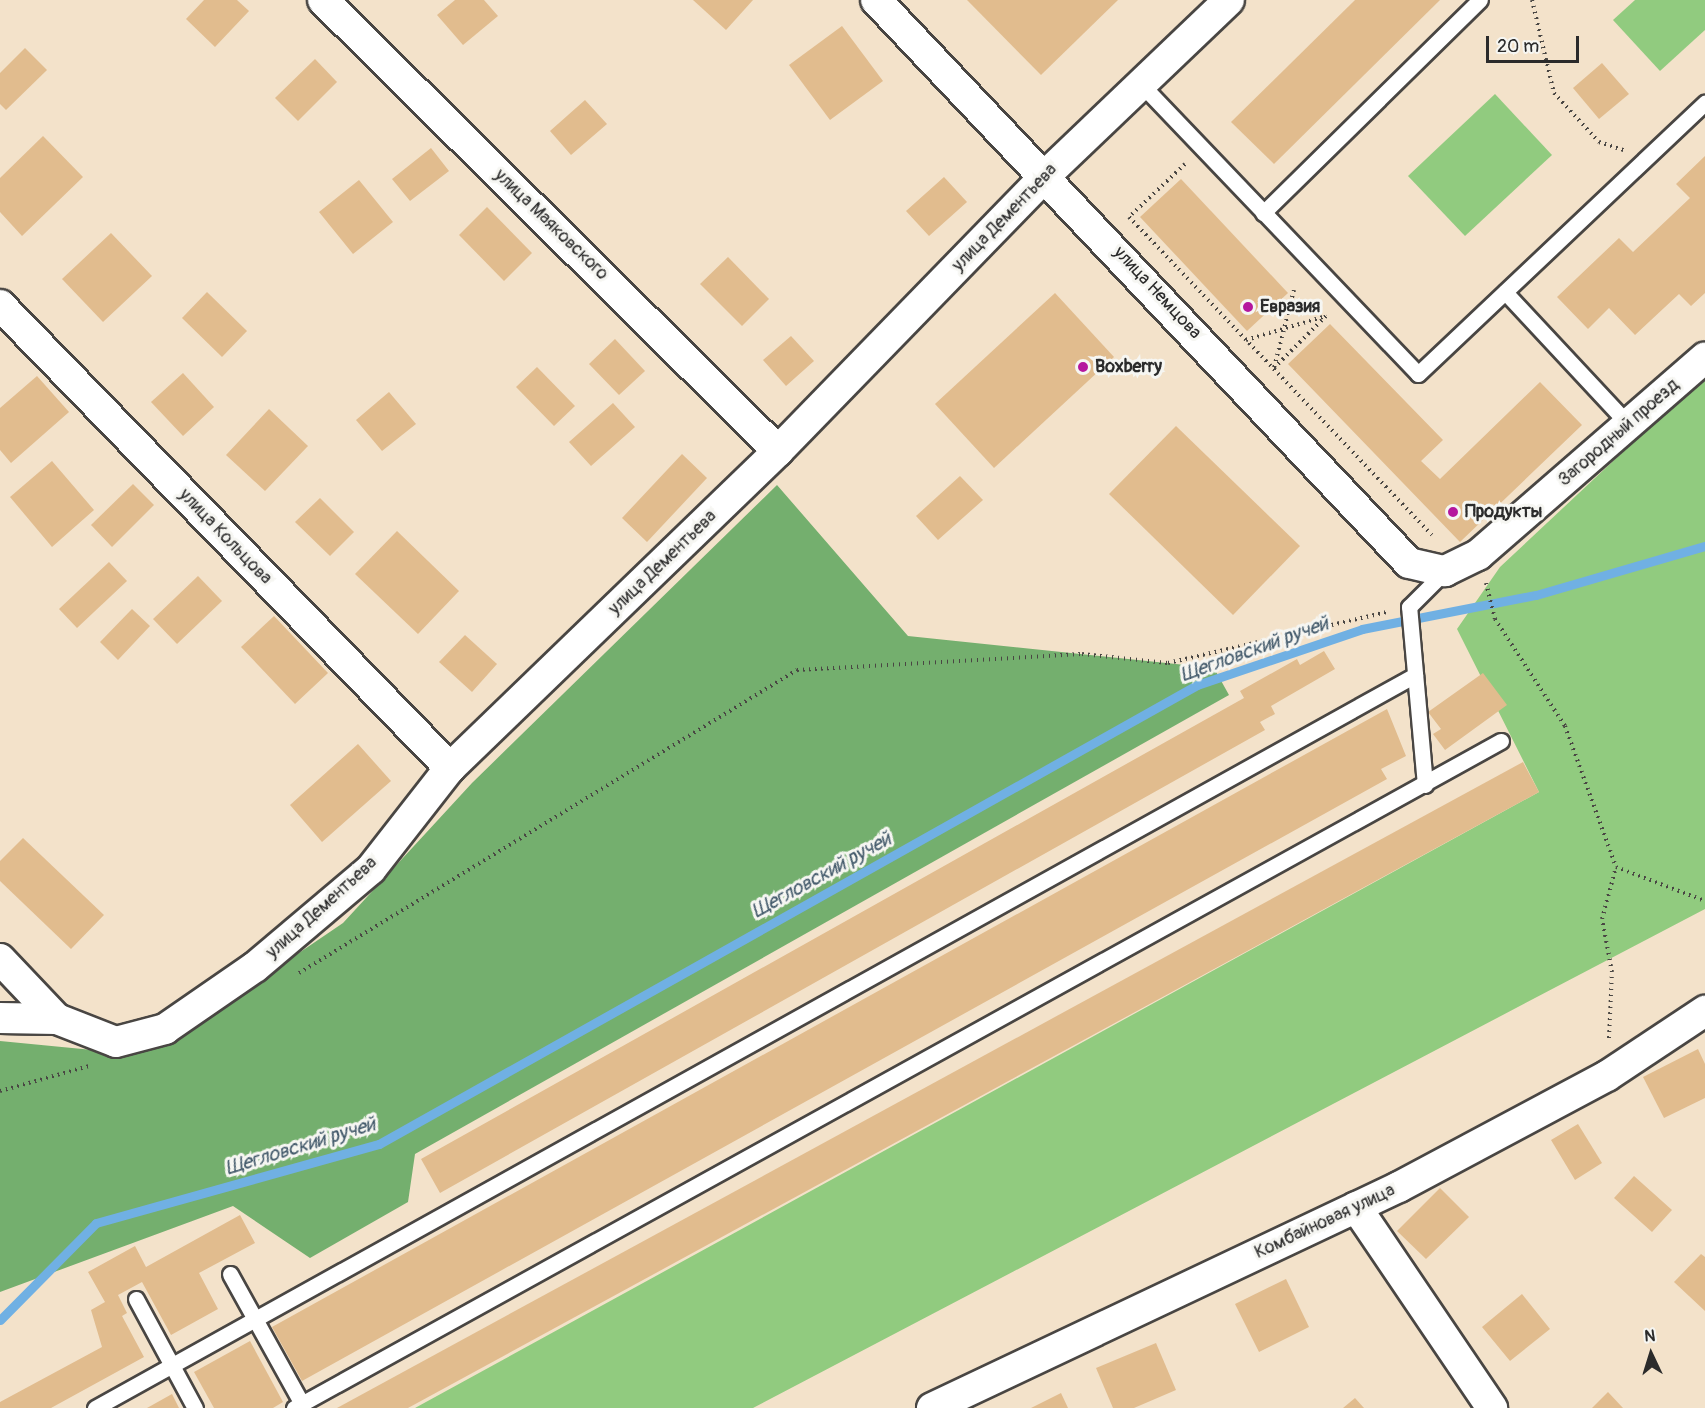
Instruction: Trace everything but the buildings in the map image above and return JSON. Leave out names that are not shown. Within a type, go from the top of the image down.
[{"type":"street","name":"улица Маяковского","points":[[323,0],[778,451]]},
{"type":"street","name":"улица Немцова","points":[[876,0],[1046,175],[1409,563],[1452,567]]},
{"type":"street","name":"улица Дементьева","points":[[57,1019],[116,1042],[165,1029],[255,967],[371,868],[450,768],[778,451],[1046,175],[1229,0]]},
{"type":"street","name":"улица Кольцова","points":[[0,305],[450,768]]},
{"type":"street","name":"Загородный проезд","points":[[1452,567],[1478,555],[1705,358]]},
{"type":"street","points":[[0,959],[57,1019]]},
{"type":"street","name":"Комбайновая улица","points":[[932,1408],[1356,1207],[1607,1076],[1705,1011]]},
{"type":"street","points":[[0,1018],[57,1019]]},
{"type":"street","points":[[1356,1207],[1479,1404]]},
{"type":"lane","points":[[1263,213],[1480,0]]},
{"type":"lane","points":[[1141,84],[1418,374],[1705,103]]},
{"type":"lane","points":[[1505,292],[1629,425]]},
{"type":"lane","points":[[1425,785],[1409,608],[1452,567]]},
{"type":"lane","points":[[95,1408],[1415,675]]},
{"type":"lane","points":[[230,1274],[298,1406],[1501,741]]},
{"type":"lane","points":[[136,1299],[195,1408]]},
{"type":"path","points":[[1532,0],[1554,93],[1599,142],[1648,157]]},
{"type":"path","points":[[1202,148],[1129,217],[1274,368],[1452,567]]},
{"type":"path","points":[[1274,368],[1294,290]]},
{"type":"path","points":[[1274,368],[1345,298]]},
{"type":"path","points":[[1246,340],[1327,316]]},
{"type":"path","points":[[295,975],[797,670],[1082,654],[1168,663],[1409,608]]},
{"type":"path","points":[[1495,619],[1565,726],[1616,867],[1602,919],[1612,972],[1607,1076]]},
{"type":"path","points":[[1616,867],[1705,901]]},
{"type":"green space","points":[[1635,0],[1705,0],[1705,30],[1660,71],[1613,20]]},
{"type":"green space","points":[[1495,94],[1552,155],[1465,236],[1408,176]]},
{"type":"green space","points":[[1705,375],[1705,909],[753,1408],[415,1408],[1539,792],[1457,629],[1500,567]]},
{"type":"green space","points":[[777,485],[908,636],[1214,668],[1229,695],[415,1154],[408,1202],[310,1258],[233,1206],[0,1292],[0,1041],[103,1051],[203,1018],[343,923],[472,783]]},
{"type":"waterway","name":"Щегловский ручей","points":[[0,1320],[96,1223],[379,1144],[1197,685],[1362,629],[1536,595],[1705,546]]},
{"type":"place","name":"Евразия","points":[[1248,307]]},
{"type":"place","name":"Boxberry","points":[[1083,367]]},
{"type":"place","name":"Продукты","points":[[1453,512]]}]
